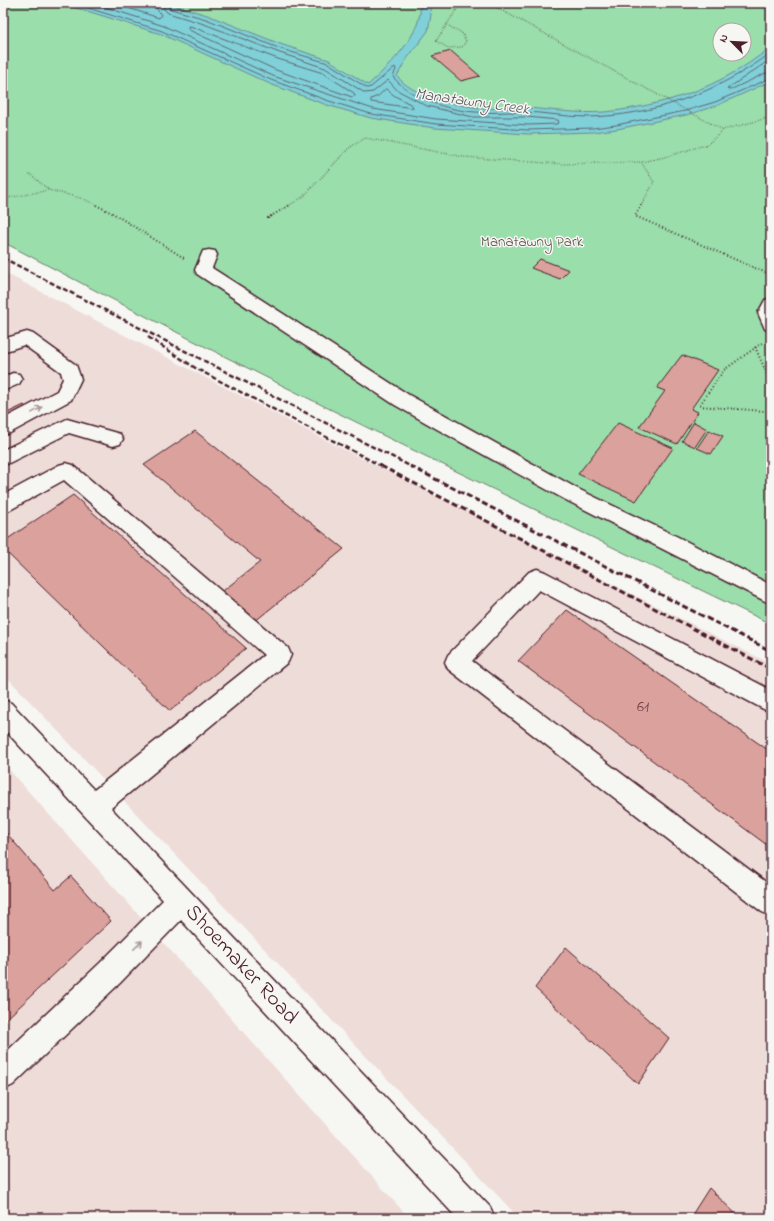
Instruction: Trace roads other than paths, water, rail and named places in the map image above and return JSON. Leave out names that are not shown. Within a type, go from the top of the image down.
[{"type":"street","points":[[206,263],[402,400],[571,494],[771,594]]},
{"type":"street","points":[[771,304],[767,313],[771,325]]},
{"type":"street","points":[[3,428],[64,395],[72,378],[70,369],[28,338],[7,340]]},
{"type":"street","points":[[3,459],[67,426],[113,438]]},
{"type":"street","points":[[3,504],[66,470],[280,654],[93,807]]},
{"type":"street","points":[[771,702],[537,578],[456,662],[771,903]]},
{"type":"street","name":"Shoemaker Road","points":[[3,711],[480,1218]]},
{"type":"street","points":[[3,1075],[110,973],[181,901]]},
{"type":"water","points":[[54,3],[167,3],[207,15],[283,45],[329,60],[368,85],[395,59],[411,37],[417,26],[420,14],[420,3],[429,3],[431,15],[428,31],[406,60],[397,76],[403,83],[432,98],[453,104],[480,108],[528,108],[566,112],[604,112],[647,105],[686,95],[712,84],[752,62],[771,47],[771,81],[716,106],[686,115],[617,129],[593,132],[528,134],[435,128],[371,118],[327,105],[270,84],[161,34],[84,10]]},
{"type":"railway","points":[[3,258],[412,467]]},
{"type":"railway","points":[[148,337],[197,369],[383,467]]},
{"type":"railway","points":[[381,466],[771,669]]},
{"type":"railway","points":[[410,466],[771,651]]},
{"type":"water label","name":"Manatawny Creek","points":[[472,102]]},
{"type":"park label","name":"Manatawny Park","points":[[532,242]]}]
